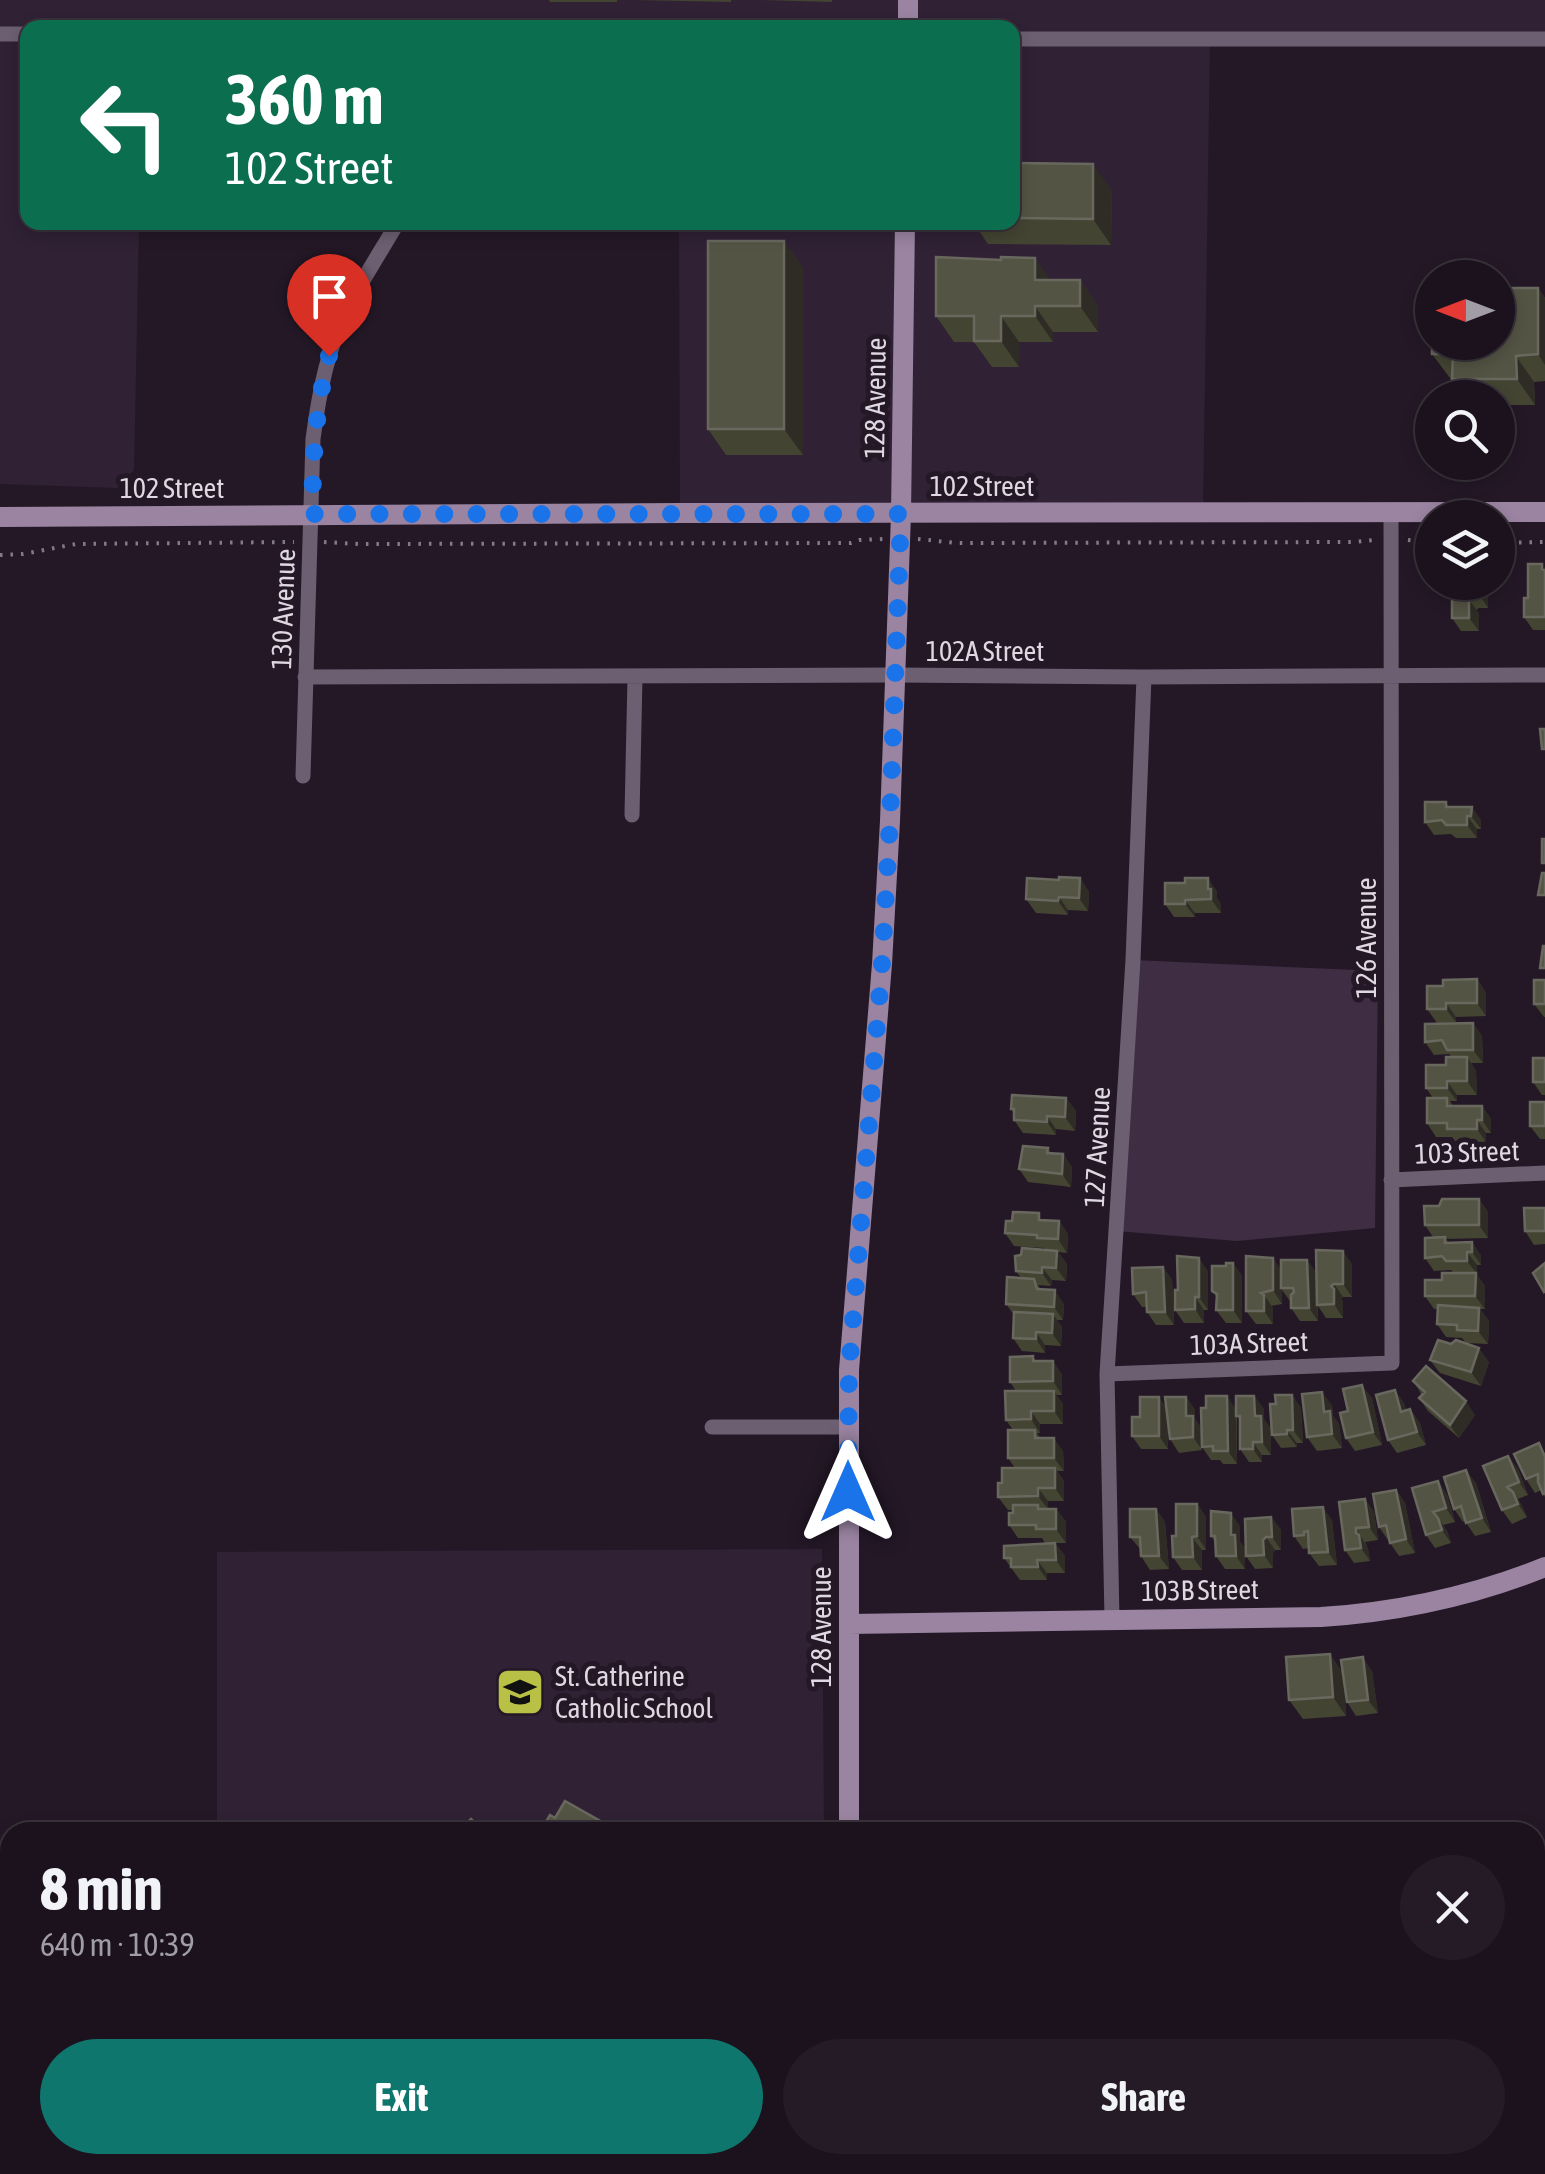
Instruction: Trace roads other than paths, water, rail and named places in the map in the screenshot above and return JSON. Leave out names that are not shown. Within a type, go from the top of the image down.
[{"type":"street","points":[[1020,40],[1545,39]]},
{"type":"street","name":"130 Avenue","points":[[303,776],[313,439],[319,395],[348,306],[393,230]]},
{"type":"street","name":"128 Avenue","points":[[849,1822],[849,1370],[882,964],[901,514],[905,230]]},
{"type":"street","name":"102 Street","points":[[0,517],[1545,512]]},
{"type":"street","name":"126 Avenue","points":[[1391,513],[1392,1362]]},
{"type":"street","name":"102A Street","points":[[305,677],[1545,675]]},
{"type":"street","points":[[632,815],[635,677]]},
{"type":"street","name":"127 Avenue","points":[[1112,1619],[1107,1374],[1132,979],[1144,678]]},
{"type":"street","name":"103 Street","points":[[1391,1180],[1545,1173]]},
{"type":"street","name":"103A Street","points":[[1107,1374],[1392,1362]]},
{"type":"street","points":[[712,1427],[848,1427]]},
{"type":"street","name":"103B Street","points":[[848,1624],[1371,1613],[1480,1590],[1545,1567]]},
{"type":"place","name":"St. Catherine Catholic School","points":[[520,1692]]}]
